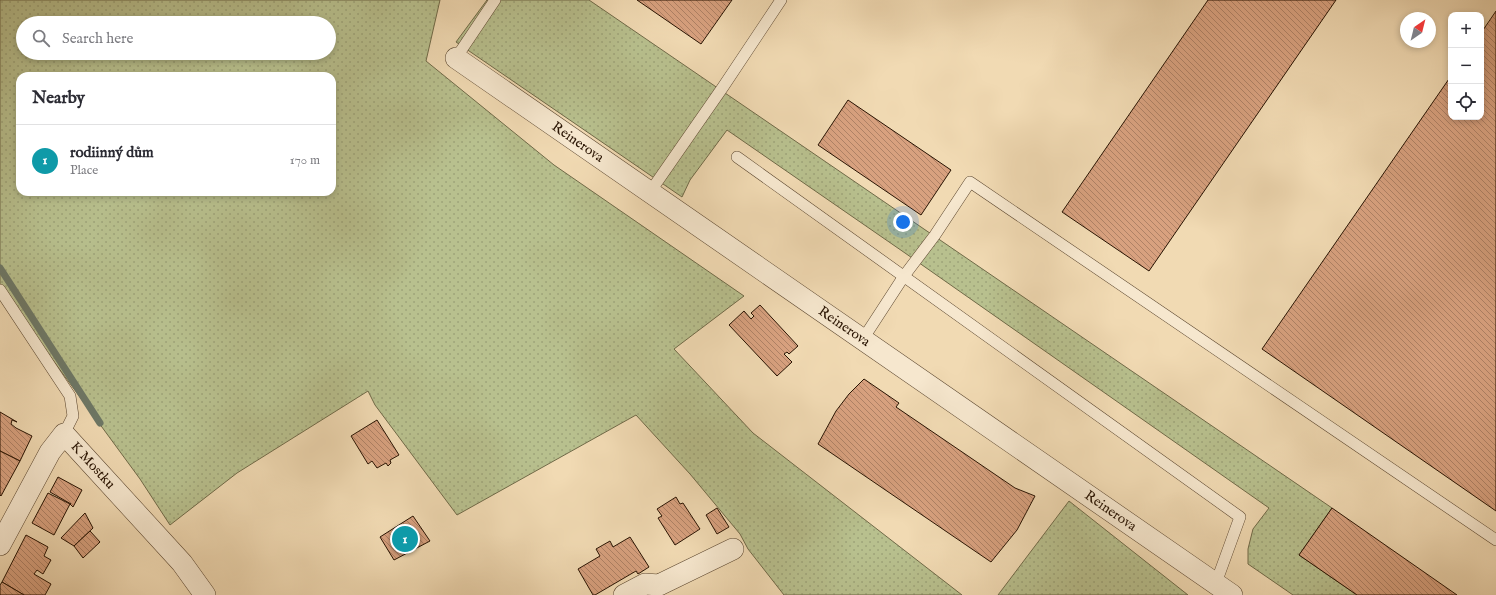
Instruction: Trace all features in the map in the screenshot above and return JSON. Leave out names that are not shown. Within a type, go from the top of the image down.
[{"type":"street","name":"Reinerova","points":[[456,58],[1224,589]]},
{"type":"street","name":"K Mostku","points":[[0,545],[50,452],[64,434],[182,563],[205,595]]},
{"type":"street","points":[[624,595],[645,584],[659,585],[734,549]]},
{"type":"lane","points":[[456,58],[495,0]]},
{"type":"lane","points":[[650,192],[781,0]]},
{"type":"lane","points":[[737,157],[1240,517],[1224,589]]},
{"type":"lane","points":[[863,339],[904,276],[935,235],[970,182],[1496,540]]},
{"type":"lane","points":[[0,290],[70,396],[73,416],[64,434]]},
{"type":"green space","points":[[0,0],[440,0],[426,61],[554,165],[744,296],[674,349],[753,433],[962,595],[784,595],[748,549],[740,534],[690,474],[636,415],[457,515],[375,405],[368,391],[237,473],[170,525],[140,479],[0,288]]},
{"type":"green space","points":[[487,0],[589,0],[1332,508],[1299,555],[1357,595],[1293,595],[1248,564],[1248,549],[1253,529],[1269,508],[727,130],[690,180],[682,197],[456,42]]},
{"type":"green space","points":[[1069,501],[1188,595],[998,595]]},
{"type":"building","points":[[637,0],[732,0],[701,44]]},
{"type":"building","points":[[1208,0],[1336,0],[1149,271],[1062,212]]},
{"type":"building","points":[[1496,11],[1496,511],[1262,349],[1448,80],[1448,120],[1484,120],[1484,29]]},
{"type":"building","points":[[848,100],[951,170],[921,215],[818,145]]},
{"type":"building","points":[[760,305],[798,346],[789,354],[787,352],[784,354],[792,362],[777,376],[729,325],[744,311],[751,319],[754,316],[751,313]]},
{"type":"building","points":[[864,379],[899,403],[896,407],[1015,488],[1035,496],[1017,530],[991,562],[818,444],[836,411],[849,394]]},
{"type":"building","points":[[0,412],[17,422],[12,420],[11,424],[16,428],[32,436],[20,461],[0,451]]},
{"type":"building","points":[[377,420],[399,455],[390,460],[391,463],[388,466],[386,463],[377,468],[372,461],[368,464],[351,436]]},
{"type":"building","points":[[0,451],[20,461],[1,496],[0,495]]},
{"type":"building","points":[[58,477],[82,490],[73,507],[71,504],[50,492]]},
{"type":"building","points":[[48,493],[70,504],[54,535],[32,523]]},
{"type":"building","points":[[676,497],[680,504],[683,503],[700,529],[675,545],[658,518],[662,516],[657,509]]},
{"type":"building","points":[[717,508],[729,527],[717,534],[706,515]]},
{"type":"building","points":[[1332,508],[1457,595],[1357,595],[1299,555]]},
{"type":"building","points":[[85,513],[93,528],[74,546],[61,538]]},
{"type":"building","points":[[413,516],[430,541],[394,560],[380,537]]},
{"type":"building","points":[[90,531],[100,542],[83,558],[74,546]]},
{"type":"building","points":[[26,535],[48,547],[44,556],[51,560],[43,574],[37,570],[34,574],[51,584],[45,595],[24,595],[2,582]]},
{"type":"building","points":[[630,537],[649,567],[638,574],[636,571],[593,595],[578,569],[600,556],[596,549],[610,541],[613,547]]},
{"type":"building","points":[[2,582],[24,595],[0,595],[0,585]]},
{"type":"waterway","points":[[0,268],[100,423]]},
{"type":"place","name":"rodiinný dům","points":[[405,539]]}]
